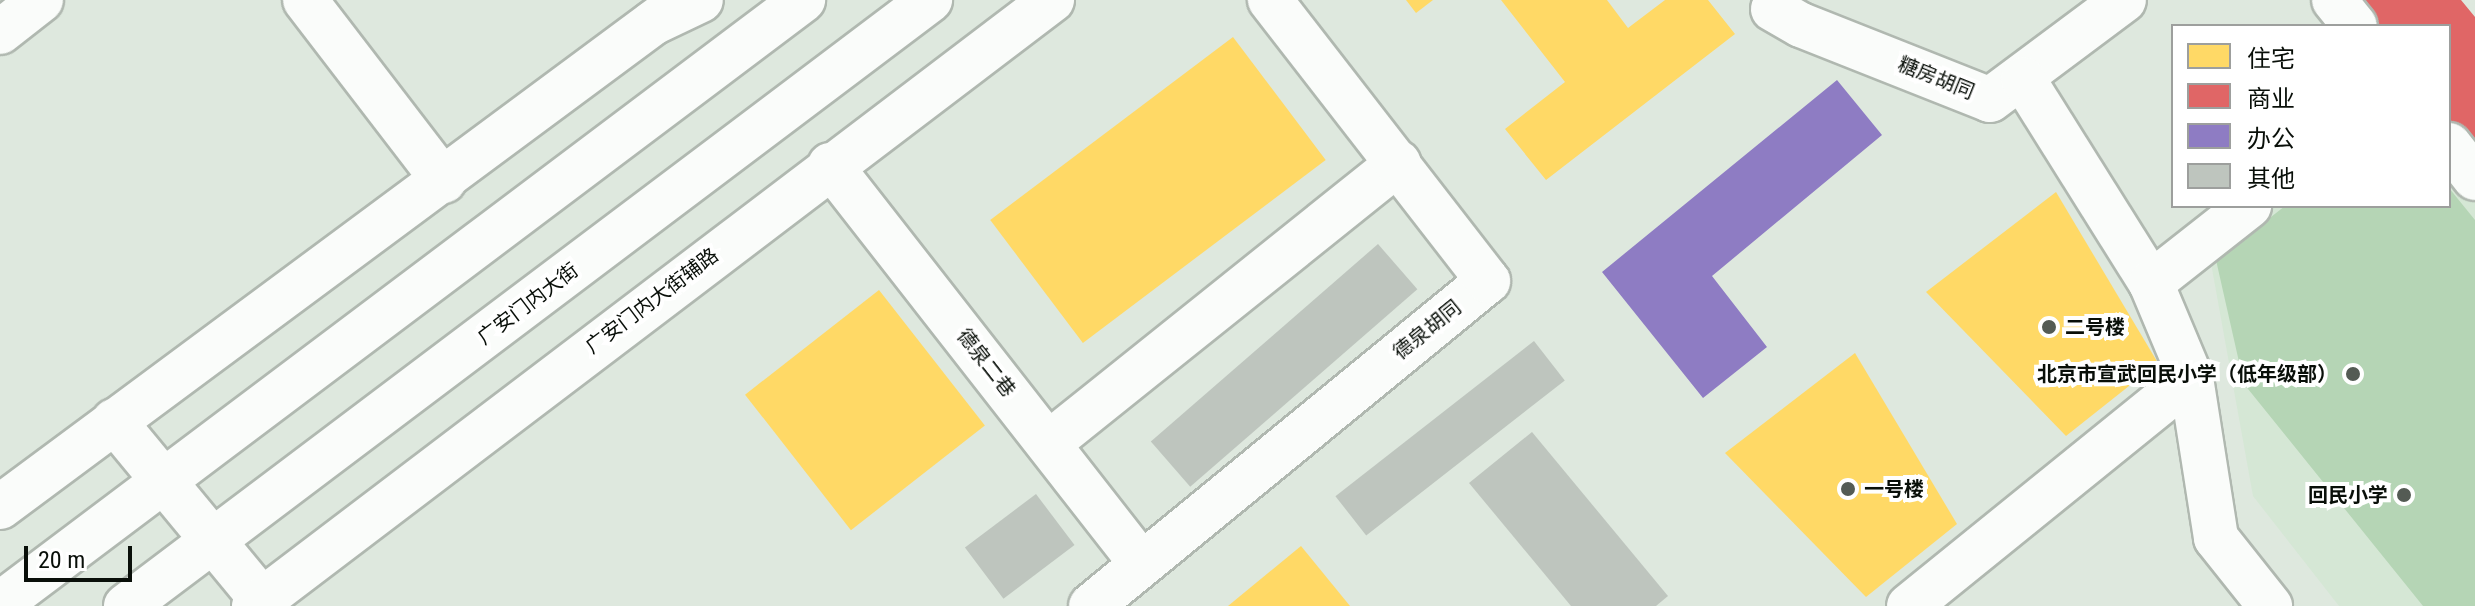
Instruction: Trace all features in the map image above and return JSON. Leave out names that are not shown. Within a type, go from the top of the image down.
[{"type":"street","points":[[0,32],[41,0]]},
{"type":"street","points":[[305,0],[444,181]]},
{"type":"street","points":[[0,507],[444,181],[668,11],[701,0]]},
{"type":"street","points":[[0,604],[803,0]]},
{"type":"street","name":"广安门内大街","points":[[126,606],[930,0]]},
{"type":"street","name":"广安门内大街辅路","points":[[261,604],[830,165],[1052,0]]},
{"type":"street","name":"德泉胡同","points":[[1091,606],[1488,281],[1270,0]]},
{"type":"street","name":"糖房胡同","points":[[1773,9],[1801,25],[1990,100],[2023,79],[2124,0]]},
{"type":"street","points":[[2334,0],[2353,24]]},
{"type":"street","points":[[2023,79],[2151,283],[2191,378],[2216,538],[2270,606]]},
{"type":"street","points":[[2451,148],[2475,178]]},
{"type":"street","points":[[1049,443],[1399,163]]},
{"type":"street","name":"德泉二巷","points":[[830,165],[1141,563]]},
{"type":"street","points":[[2151,283],[2246,208]]},
{"type":"street","points":[[1909,606],[2191,378]]},
{"type":"street","points":[[114,421],[214,540],[261,604]]},
{"type":"shaded area","name":"回民小学","points":[[2451,154],[2475,184],[2475,606],[2339,606],[2253,496],[2209,252],[2264,208],[2451,208]]},
{"type":"green space","name":"回民小学","points":[[2451,190],[2475,220],[2475,606],[2423,606],[2244,384],[2216,260],[2282,208],[2451,208]]},
{"type":"building: 住宅","points":[[1406,0],[1433,0],[1416,13]]},
{"type":"building: 住宅","points":[[1501,0],[1607,0],[1628,28],[1665,0],[1708,0],[1735,34],[1546,180],[1505,129],[1565,82]]},
{"type":"building: 住宅","points":[[1233,37],[1326,160],[1083,343],[990,220]]},
{"type":"building: 住宅","name":"二号楼","points":[[2056,192],[2158,363],[2066,436],[1926,292]]},
{"type":"building: 住宅","points":[[879,290],[985,426],[851,530],[745,395]]},
{"type":"building: 住宅","name":"一号楼","points":[[1855,353],[1957,524],[1866,597],[1725,453]]},
{"type":"building: 住宅","points":[[1301,546],[1350,606],[1228,606]]},
{"type":"building: 商业","points":[[2347,0],[2461,0],[2475,17],[2475,161],[2451,131],[2451,24],[2366,24]]},
{"type":"building: 办公","points":[[1837,80],[1882,135],[1712,276],[1767,347],[1703,398],[1602,272]]},
{"type":"building: 其他","points":[[1378,244],[1417,289],[1190,487],[1151,441]]},
{"type":"building: 其他","points":[[1534,341],[1565,380],[1366,536],[1335,496]]},
{"type":"building: 其他","points":[[1532,432],[1668,596],[1656,606],[1571,606],[1469,483]]},
{"type":"building: 其他","points":[[1036,494],[1075,545],[1003,599],[965,548]]},
{"type":"place","name":"二号楼","points":[[2049,327]]},
{"type":"place","name":"北京市宣武回民小学（低年级部）","points":[[2353,374]]},
{"type":"place","name":"一号楼","points":[[1848,489]]},
{"type":"place","name":"回民小学","points":[[2404,495]]}]
